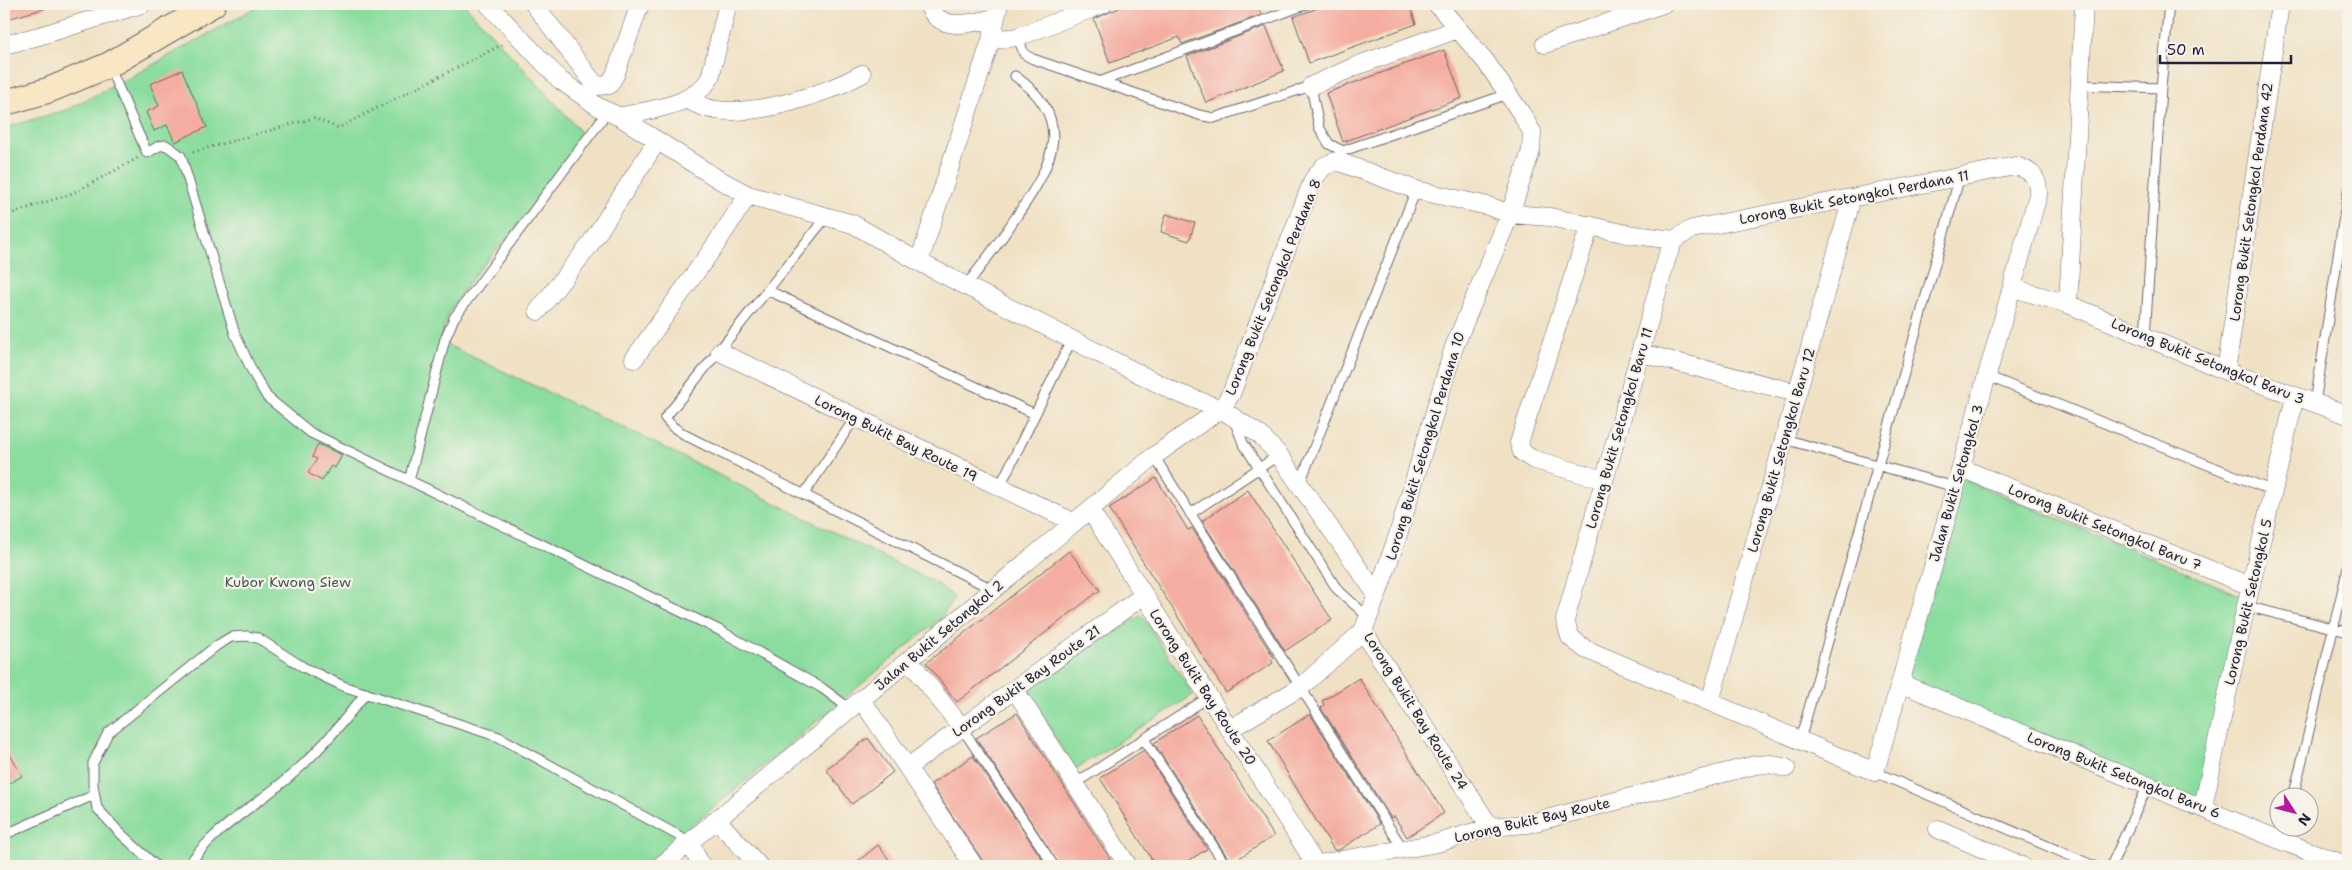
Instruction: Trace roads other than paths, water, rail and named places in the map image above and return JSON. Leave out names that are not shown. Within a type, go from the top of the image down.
[{"type":"street","points":[[4,45],[111,9],[142,4]]},
{"type":"street","points":[[4,103],[49,90],[109,65],[213,4]]},
{"type":"street","points":[[488,4],[560,80],[748,195],[853,224],[966,286],[1176,392],[1227,413],[1260,435],[1279,455],[1377,595]]},
{"type":"street","points":[[534,4],[596,86],[609,85],[615,75],[640,4]]},
{"type":"street","points":[[928,4],[931,12],[940,20],[951,24],[962,25],[997,11]]},
{"type":"street","points":[[990,40],[1018,37],[1103,4]]},
{"type":"street","name":"Lorong Bukit Setongkol Perdana 10","points":[[1377,595],[1395,544],[1454,347],[1510,214],[1527,168],[1531,151],[1532,132],[1508,94],[1486,62],[1437,4]]},
{"type":"street","points":[[1545,44],[1663,4]]},
{"type":"street","points":[[2068,304],[2084,4]]},
{"type":"street","name":"Lorong Bukit Setongkol Perdana 42","points":[[2226,371],[2280,4]]},
{"type":"street","points":[[614,114],[687,100],[706,85],[710,78],[726,11]]},
{"type":"street","points":[[920,262],[990,40],[997,11]]},
{"type":"street","points":[[1311,86],[1356,66],[1458,29]]},
{"type":"street","points":[[687,100],[718,110],[770,106],[801,100],[842,85],[862,74]]},
{"type":"street","points":[[538,311],[589,246],[657,141]]},
{"type":"street","name":"Lorong Bukit Setongkol Perdana 8","points":[[1227,413],[1231,394],[1313,180],[1324,166],[1337,161],[1416,190],[1488,206],[1510,214],[1550,217],[1627,234],[1674,240]]},
{"type":"street","name":"Lorong Bukit Setongkol Perdana 11","points":[[1674,240],[1692,229],[2016,166],[2027,169],[2034,175],[2039,184],[2038,195]]},
{"type":"street","points":[[634,359],[716,244],[748,195]]},
{"type":"street","name":"Jalan Bukit Setongkol 3","points":[[1875,772],[2038,195]]},
{"type":"street","name":"Lorong Bukit Setongkol Baru 12","points":[[1710,702],[1852,198]]},
{"type":"street","points":[[1590,225],[1519,443],[1522,452],[1532,460],[1604,480]]},
{"type":"street","name":"Lorong Bukit Setongkol Baru 11","points":[[1674,240],[1565,620],[1570,637],[1585,649],[1710,702]]},
{"type":"street","name":"Lorong Bukit Setongkol Baru 3","points":[[2013,288],[2068,304],[2226,371],[2348,415]]},
{"type":"street","name":"Lorong Bukit Bay Route 19","points":[[720,352],[1073,522]]},
{"type":"street","points":[[1641,353],[1797,393]]},
{"type":"street","name":"Lorong Bukit Setongkol 5","points":[[2203,807],[2250,586],[2295,397]]},
{"type":"street","name":"Jalan Bukit Setongkol 2","points":[[661,866],[1154,456],[1227,413]]},
{"type":"street","name":"Lorong Bukit Setongkol Baru 7","points":[[1961,468],[2250,586]]},
{"type":"street","name":"Lorong Bukit Bay Route 20","points":[[1090,510],[1230,729],[1312,865]]},
{"type":"street","name":"Lorong Bukit Bay Route 24","points":[[1377,595],[1366,624],[1490,827]]},
{"type":"street","name":"Lorong Bukit Bay Route 21","points":[[908,767],[1144,596]]},
{"type":"street","points":[[1230,729],[1301,688],[1366,624]]},
{"type":"street","points":[[909,660],[962,728]]},
{"type":"street","name":"Lorong Bukit Setongkol Baru 6","points":[[1900,683],[2203,807],[2270,829]]},
{"type":"street","points":[[1015,690],[1128,866]]},
{"type":"street","points":[[1710,702],[1875,772]]},
{"type":"street","points":[[856,704],[908,767],[974,866]]},
{"type":"street","name":"Lorong Bukit Bay Route","points":[[1312,865],[1438,843],[1490,827],[1527,824],[1754,765],[1770,764],[1786,768]]},
{"type":"street","points":[[717,820],[759,866]]},
{"type":"street","points":[[1938,829],[2015,865]]},
{"type":"street","name":"Lorong Bukit Setongkol Baru 6","points":[[2292,838],[2348,866]]},
{"type":"street","points":[[690,842],[701,866]]},
{"type":"lane","points":[[1102,82],[1307,4]]},
{"type":"lane","points":[[2145,337],[2161,88],[2169,4]]},
{"type":"lane","points":[[1018,37],[1024,54],[1033,60],[1199,115],[1214,118],[1311,86],[1318,128],[1329,144],[1343,151],[1508,94]]},
{"type":"lane","points":[[109,65],[147,154],[159,146],[166,145],[181,156],[235,334],[267,397],[311,433],[719,630],[822,688],[856,704]]},
{"type":"lane","points":[[966,286],[1040,183],[1053,149],[1051,124],[1045,104],[1028,85],[1015,76]]},
{"type":"lane","points":[[2080,85],[2161,88]]},
{"type":"lane","points":[[409,481],[445,339],[454,318],[614,114]]},
{"type":"lane","points":[[1800,740],[1960,176]]},
{"type":"lane","points":[[1300,484],[1416,190]]},
{"type":"lane","points":[[2314,403],[2348,191]]},
{"type":"lane","points":[[827,216],[720,352],[665,418],[673,427],[687,436],[994,590]]},
{"type":"lane","points":[[767,290],[1035,414]]},
{"type":"lane","points":[[999,488],[1072,339]]},
{"type":"lane","points":[[1987,376],[2273,491]]},
{"type":"lane","points":[[1227,413],[1243,443],[1337,589],[1366,624]]},
{"type":"lane","points":[[804,494],[855,418]]},
{"type":"lane","points":[[1784,439],[1956,487]]},
{"type":"lane","points":[[1190,514],[1279,455]]},
{"type":"lane","points":[[1154,456],[1403,849]]},
{"type":"lane","points":[[2295,788],[2348,567]]},
{"type":"lane","points":[[2246,606],[2348,632]]},
{"type":"lane","points":[[156,866],[118,831],[97,808],[94,795],[93,763],[108,733],[231,637],[246,636],[258,638],[302,667],[343,686],[499,737],[690,842]]},
{"type":"lane","points":[[188,866],[204,846],[306,762],[366,693]]},
{"type":"lane","points":[[1074,784],[1209,697]]},
{"type":"lane","points":[[962,728],[1054,866]]},
{"type":"lane","points":[[1144,739],[1226,866]]},
{"type":"lane","points":[[1875,772],[2094,866]]},
{"type":"lane","points":[[2111,866],[2148,785]]},
{"type":"lane","points":[[4,835],[94,795]]},
{"type":"park label","name":"Kubor Kwong Siew","points":[[288,582]]}]
